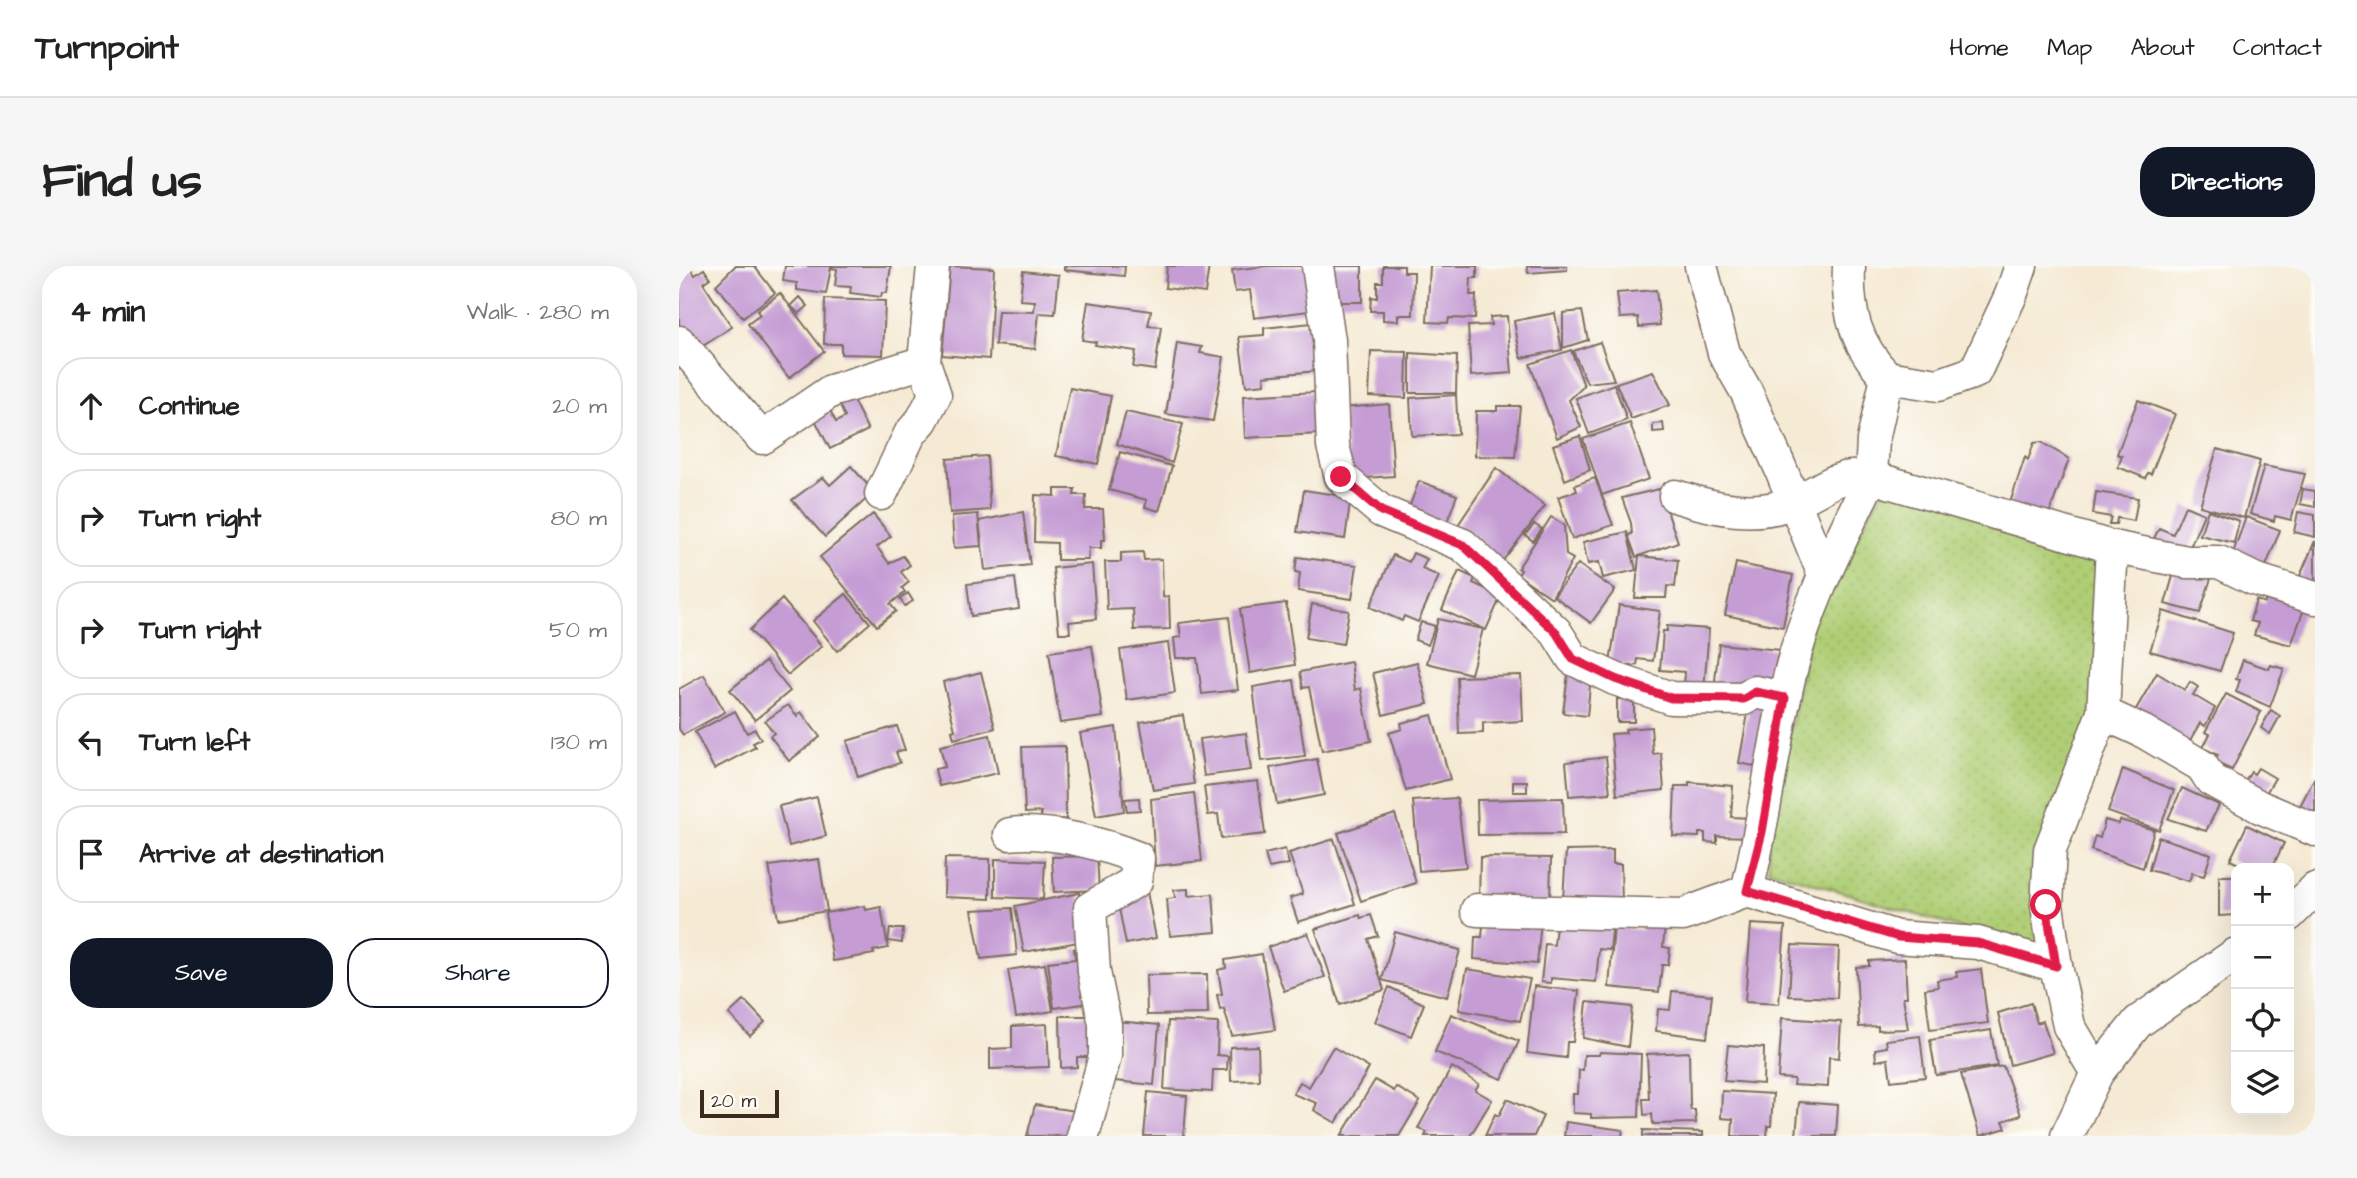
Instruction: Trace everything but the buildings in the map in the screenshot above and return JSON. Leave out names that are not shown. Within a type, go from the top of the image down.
[{"type":"street","points":[[881,494],[910,434],[922,420],[935,395],[924,362],[933,266]]},
{"type":"street","points":[[1318,266],[1329,340],[1332,446],[1341,477],[1381,511],[1463,545],[1556,632],[1573,659],[1615,679],[1671,698],[1744,699],[1755,692],[1785,698]]},
{"type":"street","points":[[1700,266],[1724,353],[1746,391],[1824,575]]},
{"type":"street","points":[[1849,266],[1847,299],[1865,355],[1887,377],[1938,385],[1975,372],[2021,266]]},
{"type":"street","points":[[679,342],[762,438],[831,391],[924,362]]},
{"type":"street","points":[[1747,891],[1762,832],[1785,698],[1807,618],[1824,575],[1871,478],[1873,440],[1887,377]]},
{"type":"street","points":[[1675,496],[1719,510],[1762,510],[1795,502],[1837,478],[1871,478],[2112,547],[2187,562],[2219,562],[2254,579],[2315,598]]},
{"type":"street","points":[[2097,1073],[2069,1026],[2046,905],[2050,850],[2103,713],[2112,547]]},
{"type":"street","points":[[2103,713],[2144,732],[2202,766],[2211,780],[2260,807],[2315,830]]},
{"type":"street","points":[[1010,834],[1029,831],[1116,849],[1138,858],[1136,881],[1090,908],[1094,972],[1105,1024],[1105,1056],[1083,1136]]},
{"type":"street","points":[[2294,910],[2315,889]]},
{"type":"street","points":[[1477,910],[1683,915],[1747,891],[1898,937],[1978,943],[2056,966]]},
{"type":"street","points":[[2067,1136],[2097,1073],[2138,1022],[2231,957]]},
{"type":"green space","points":[[1886,482],[2108,553],[2098,720],[2070,799],[2042,953],[1769,870],[1769,839],[1811,626]]},
{"type":"route","points":[[1341,477],[1381,511],[1463,545],[1556,632],[1573,659],[1615,679],[1671,698],[1744,699],[1755,692],[1785,698],[1762,832],[1747,891],[1825,917],[1898,937],[1978,943],[2056,966],[2046,905]]}]
